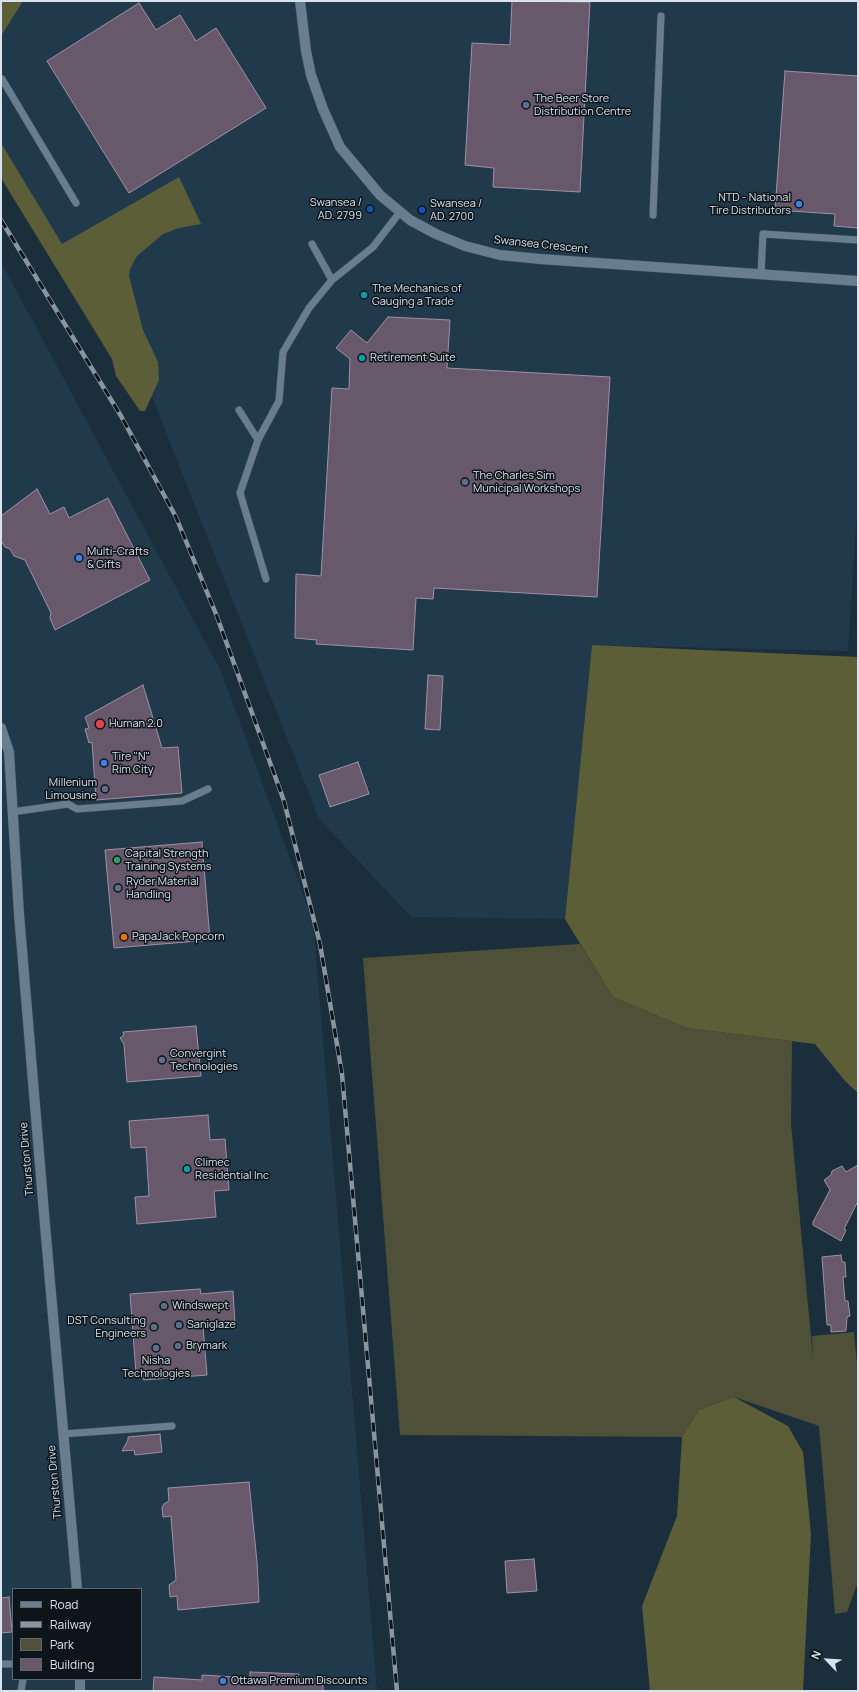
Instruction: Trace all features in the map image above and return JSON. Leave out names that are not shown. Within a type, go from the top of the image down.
[{"type":"street","name":"Swansea Crescent","points":[[300,1],[306,51],[311,75],[323,109],[340,147],[380,195],[410,220],[436,234],[465,246],[500,255],[858,281]]},
{"type":"street","name":"Thurston Drive","points":[[1,728],[9,752],[19,914],[77,1588]]},
{"type":"street","points":[[80,1680],[80,1691]]},
{"type":"lane","points":[[653,216],[661,16]]},
{"type":"lane","points":[[2,79],[76,203]]},
{"type":"lane","points":[[266,579],[240,493],[258,440],[279,402],[283,352],[309,308],[332,280],[373,247],[400,212]]},
{"type":"lane","points":[[761,274],[763,234],[858,240]]},
{"type":"lane","points":[[312,244],[332,280]]},
{"type":"lane","points":[[239,410],[258,440]]},
{"type":"lane","points":[[12,812],[68,804],[77,809],[182,801],[208,789]]},
{"type":"lane","points":[[63,1434],[172,1426]]},
{"type":"lane","points":[[1,1664],[12,1664]]},
{"type":"lane","points":[[21,1691],[23,1680]]},
{"type":"shaded area","points":[[1,1],[858,1],[858,495],[848,651],[592,645],[565,919],[411,917],[319,819],[109,288],[60,260],[1,172]]},
{"type":"shaded area","points":[[1,262],[221,671],[313,921],[377,1691],[1,1691]]},
{"type":"green space","points":[[1,1],[23,1],[1,36]]},
{"type":"green space","points":[[1,143],[62,244],[179,177],[201,224],[179,228],[163,234],[137,256],[130,269],[129,276],[143,330],[158,362],[159,380],[145,411],[140,411],[116,376],[112,359],[1,178]]},
{"type":"green space","points":[[592,645],[858,657],[858,1093],[845,1081],[815,1044],[687,1028],[613,997],[565,919]]},
{"type":"green space","points":[[580,944],[613,997],[687,1028],[792,1041],[791,1124],[813,1358],[812,1336],[854,1332],[858,1374],[858,1582],[847,1612],[835,1614],[819,1426],[734,1397],[699,1410],[682,1437],[400,1435],[363,958]]},
{"type":"green space","points":[[734,1397],[788,1426],[803,1452],[811,1534],[803,1691],[650,1691],[642,1606],[677,1516],[682,1437],[699,1410]]},
{"type":"building","name":"The Beer Store Distribution Centre","points":[[512,1],[590,2],[580,192],[493,187],[494,168],[465,165],[472,43],[510,45]]},
{"type":"building","points":[[139,3],[156,30],[180,15],[196,41],[216,28],[266,108],[129,193],[47,61]]},
{"type":"building","points":[[785,71],[858,76],[858,228],[834,226],[835,214],[775,210]]},
{"type":"building","name":"The Charles Sim Municipal Workshops","points":[[388,317],[450,320],[447,368],[610,377],[597,597],[434,588],[433,599],[416,598],[413,650],[316,644],[317,640],[295,638],[296,574],[321,576],[332,388],[349,389],[350,359],[336,348],[351,330],[367,343]]},
{"type":"building","name":"Multi-Crafts & Gifts","points":[[37,489],[50,514],[64,507],[69,518],[108,498],[150,580],[55,630],[50,618],[51,613],[25,560],[14,556],[10,549],[5,547],[1,541],[1,516]]},
{"type":"building","points":[[428,675],[443,676],[440,730],[425,729]]},
{"type":"building","points":[[143,685],[162,748],[178,747],[182,793],[96,800],[92,742],[89,743],[85,729],[89,728],[85,717]]},
{"type":"building","points":[[358,762],[369,794],[330,807],[319,775]]},
{"type":"building","points":[[202,842],[210,940],[114,948],[105,850]]},
{"type":"building","name":"Convergint Technologies","points":[[196,1026],[201,1076],[127,1082],[124,1044],[120,1038],[124,1035],[123,1032]]},
{"type":"building","name":"Climec Residential Inc","points":[[208,1115],[210,1140],[225,1139],[229,1190],[214,1191],[216,1217],[137,1224],[135,1197],[149,1196],[146,1147],[131,1148],[129,1121]]},
{"type":"building","points":[[858,1165],[858,1201],[844,1229],[846,1230],[841,1241],[813,1225],[813,1222],[830,1190],[824,1180],[831,1175],[832,1171],[842,1166],[846,1172]]},
{"type":"building","points":[[841,1255],[842,1262],[845,1262],[846,1277],[843,1277],[845,1301],[848,1301],[850,1316],[847,1317],[846,1331],[831,1332],[831,1325],[827,1325],[822,1257]]},
{"type":"building","points":[[200,1289],[201,1294],[233,1291],[235,1324],[203,1326],[207,1375],[144,1380],[136,1373],[130,1294]]},
{"type":"building","points":[[160,1434],[162,1452],[135,1455],[134,1450],[122,1451],[128,1437]]},
{"type":"building","points":[[249,1482],[257,1562],[259,1602],[178,1610],[177,1596],[170,1597],[169,1585],[176,1580],[171,1516],[163,1517],[162,1507],[169,1501],[168,1488]]},
{"type":"building","points":[[534,1559],[537,1591],[507,1593],[505,1561]]},
{"type":"building","points":[[9,1597],[12,1632],[1,1633],[1,1598]]},
{"type":"building","points":[[250,1672],[299,1674],[298,1678],[323,1679],[323,1691],[153,1691],[154,1677],[202,1680],[202,1675],[250,1678]]},
{"type":"railway","points":[[1,220],[121,416],[176,517],[216,614],[284,801],[320,944],[342,1074],[397,1691]]},
{"type":"place","name":"The Beer Store Distribution Centre","points":[[526,105]]},
{"type":"place","name":"NTD - National Tire Distributors","points":[[799,204]]},
{"type":"place","name":"Swansea / AD. 2799","points":[[370,209]]},
{"type":"place","name":"Swansea / AD. 2700","points":[[422,210]]},
{"type":"place","name":"The Mechanics of Gauging a Trade","points":[[364,295]]},
{"type":"place","name":"Retirement Suite","points":[[362,358]]},
{"type":"place","name":"The Charles Sim Municipal Workshops","points":[[465,482]]},
{"type":"place","name":"Multi-Crafts & Gifts","points":[[79,558]]},
{"type":"place","name":"Human 2.0","points":[[100,724]]},
{"type":"place","name":"Tire \"N\" Rim City","points":[[104,763]]},
{"type":"place","name":"Millenium Limousine","points":[[105,789]]},
{"type":"place","name":"Capital Strength Training Systems","points":[[117,860]]},
{"type":"place","name":"Ryder Material Handling","points":[[118,888]]},
{"type":"place","name":"PapaJack Popcorn","points":[[124,937]]},
{"type":"place","name":"Convergint Technologies","points":[[162,1060]]},
{"type":"place","name":"Climec Residential Inc","points":[[187,1169]]},
{"type":"place","name":"Windswept","points":[[164,1306]]},
{"type":"place","name":"Saniglaze","points":[[179,1325]]},
{"type":"place","name":"DST Consulting Engineers","points":[[154,1327]]},
{"type":"place","name":"Brymark","points":[[178,1346]]},
{"type":"place","name":"Nisha Technologies","points":[[156,1348]]},
{"type":"place","name":"Ottawa Premium Discounts","points":[[223,1681]]}]
